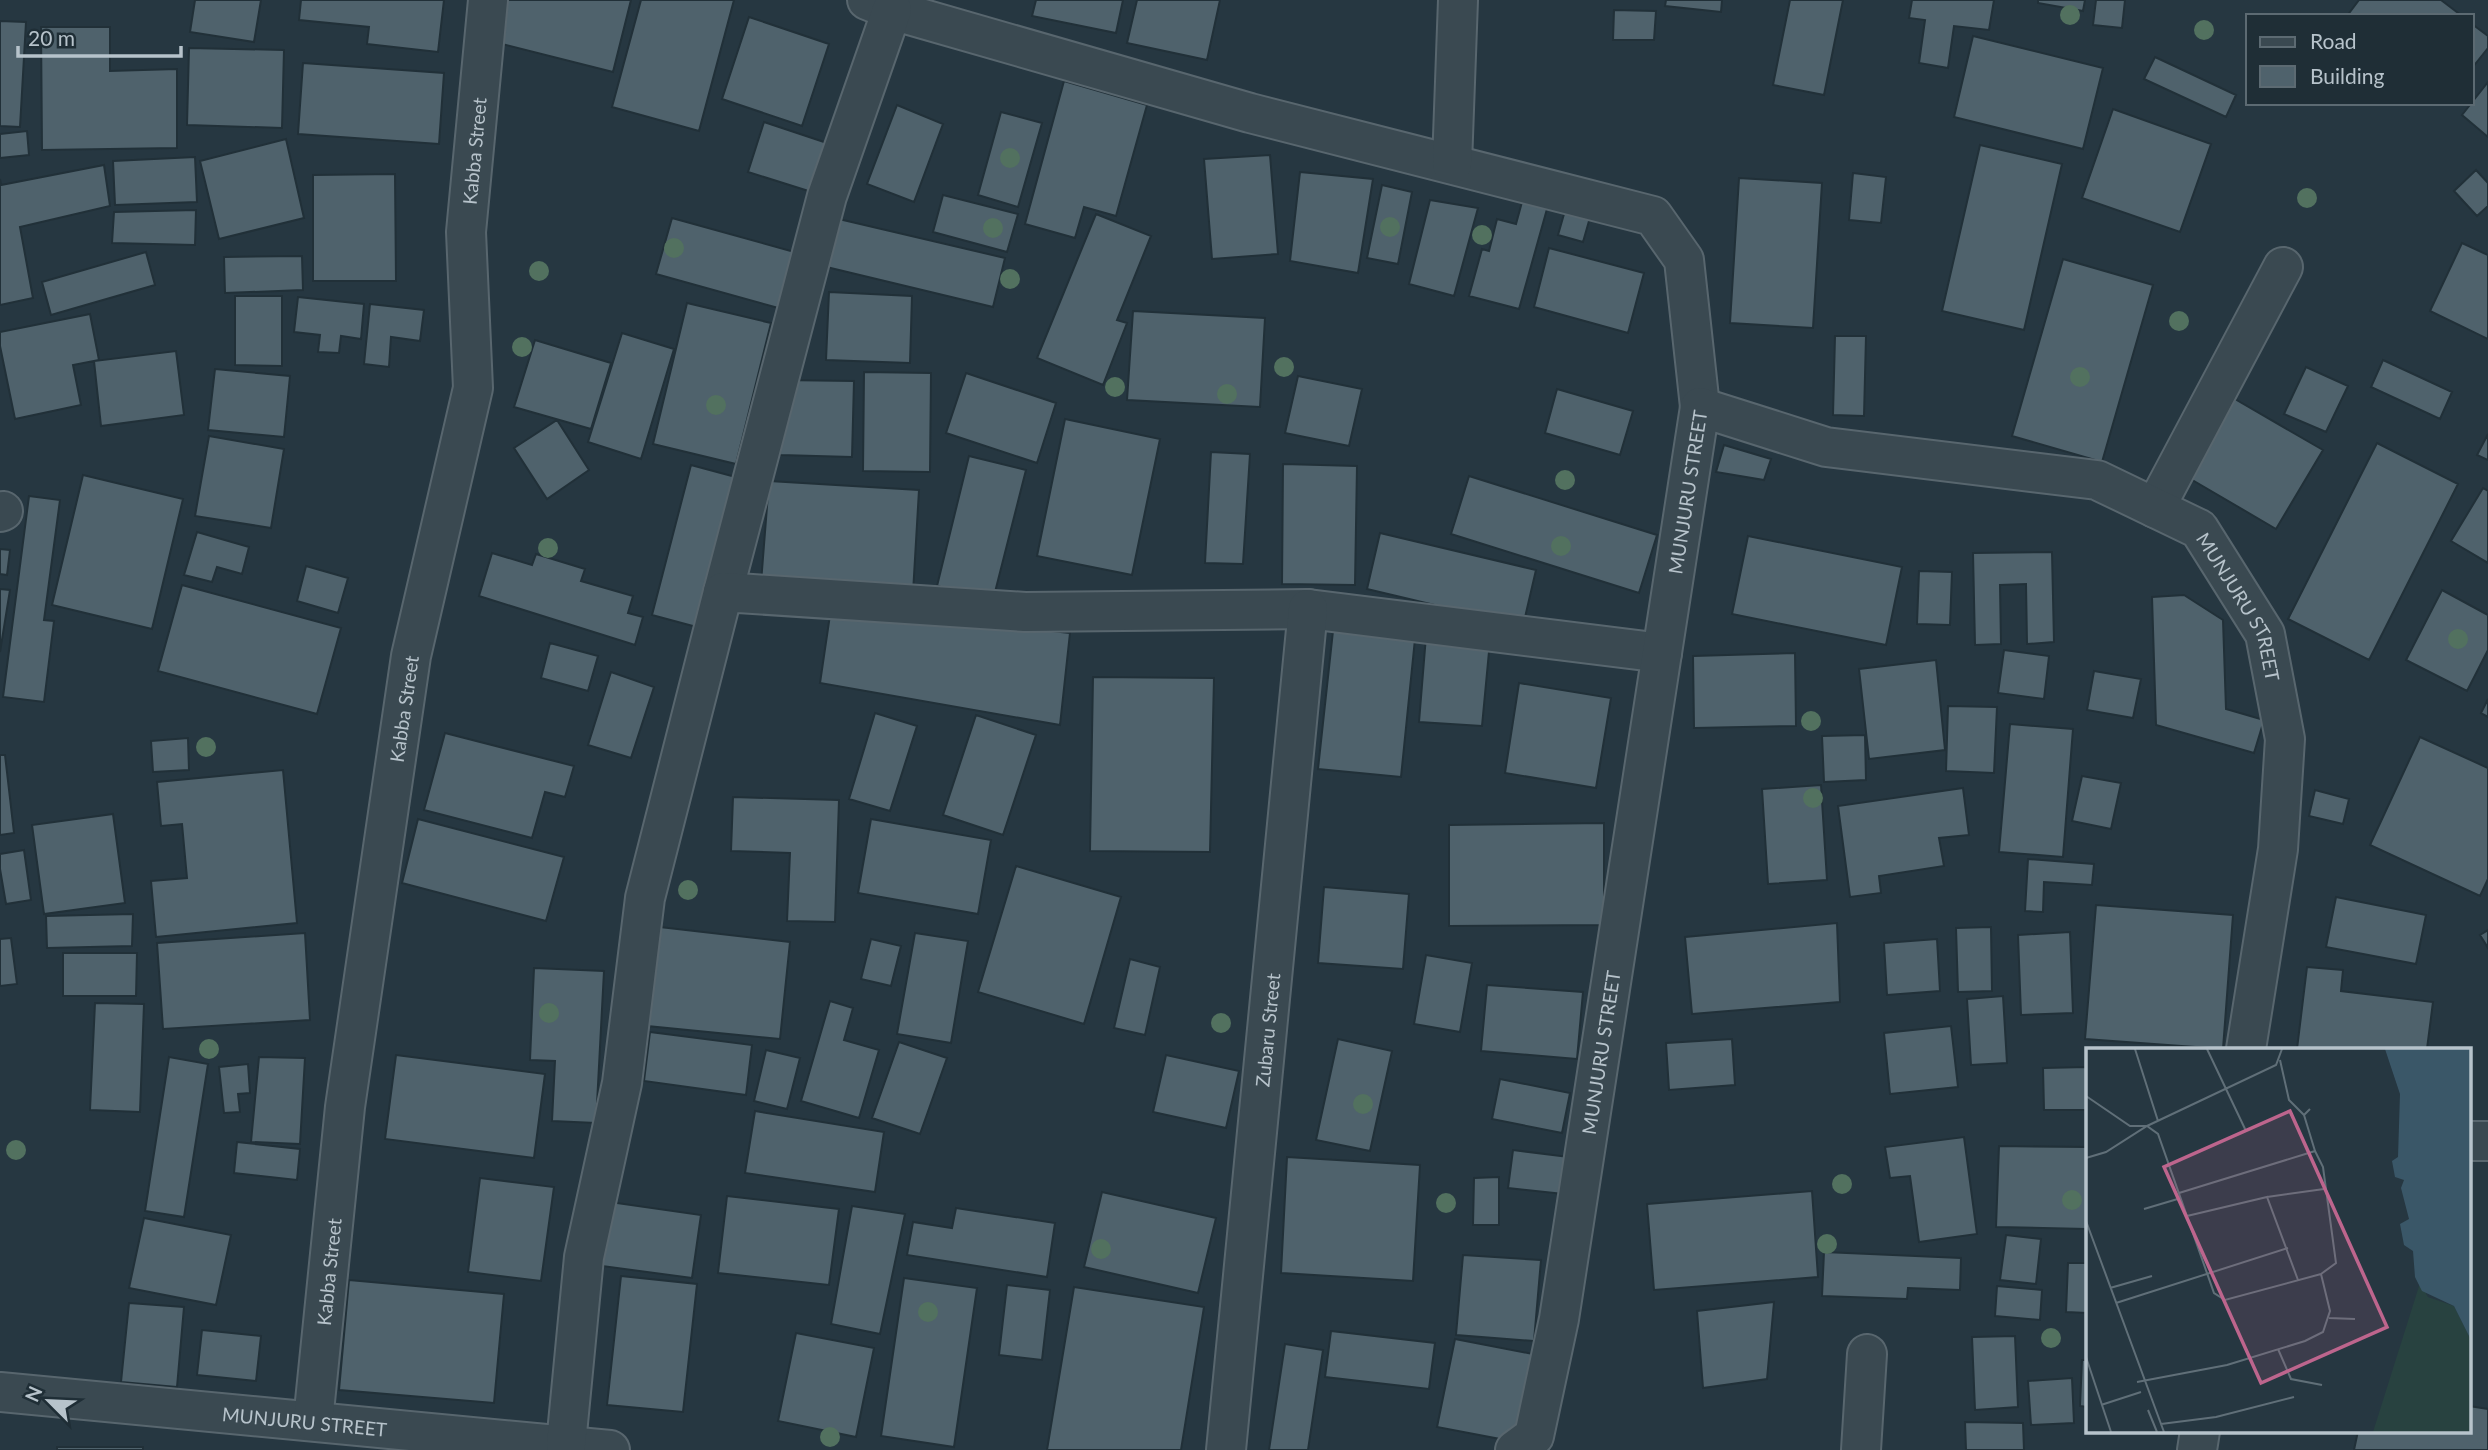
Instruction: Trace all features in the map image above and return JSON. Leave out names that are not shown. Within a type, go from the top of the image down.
[{"type":"street","name":"Kabba Street","points":[[313,1421],[345,1107],[411,656],[473,388],[466,232],[488,0]]},
{"type":"street","points":[[1452,164],[1458,0]]},
{"type":"street","points":[[566,1444],[584,1257],[622,1083],[645,898],[827,195],[880,5],[1251,113],[1653,216],[1684,260],[1700,407]]},
{"type":"street","points":[[2155,508],[2283,267]]},
{"type":"street","name":"MUNJURU STREET","points":[[1515,1450],[1534,1436],[1559,1319],[1700,407],[1826,447],[2097,480],[2199,529],[2265,634],[2285,739],[2278,849],[2246,1048]]},
{"type":"street","points":[[723,592],[1025,612],[1308,609],[1662,653]]},
{"type":"street","name":"Zubaru Street","points":[[1226,1450],[1308,609]]},
{"type":"street","points":[[2470,1141],[2488,1141]]},
{"type":"street","points":[[1861,1450],[1867,1354]]},
{"type":"street","name":"MUNJURU STREET","points":[[0,1392],[313,1421],[363,1438],[566,1444],[610,1450]]},
{"type":"street","points":[[2197,1450],[2200,1432]]},
{"type":"building","points":[[195,0],[261,0],[254,42],[190,32]]},
{"type":"building","points":[[301,0],[444,0],[438,52],[367,44],[369,27],[299,20]]},
{"type":"building","points":[[500,0],[631,0],[613,72],[490,41]]},
{"type":"building","points":[[641,0],[734,0],[699,131],[612,107]]},
{"type":"building","points":[[1036,0],[1123,0],[1116,33],[1032,16]]},
{"type":"building","points":[[1137,0],[1220,0],[1207,60],[1127,43]]},
{"type":"building","points":[[1666,0],[1722,0],[1721,12],[1665,6]]},
{"type":"building","points":[[1790,0],[1843,0],[1824,95],[1773,85]]},
{"type":"building","points":[[1912,0],[1994,0],[1989,30],[1954,26],[1948,68],[1919,63],[1925,20],[1909,18]]},
{"type":"building","points":[[2038,0],[2085,0],[2083,11],[2038,3]]},
{"type":"building","points":[[2096,0],[2125,0],[2122,28],[2093,25]]},
{"type":"building","points":[[2359,0],[2441,0],[2459,14],[2348,14]]},
{"type":"building","points":[[1614,10],[1656,11],[1654,40],[1613,40]]},
{"type":"building","points":[[749,17],[829,44],[802,126],[722,99]]},
{"type":"building","points":[[0,21],[26,22],[20,127],[0,126]]},
{"type":"building","points":[[2474,26],[2488,36],[2488,48],[2474,66]]},
{"type":"building","points":[[41,27],[110,27],[110,71],[177,69],[177,148],[42,150]]},
{"type":"building","points":[[1973,36],[2103,68],[2083,149],[1954,117]]},
{"type":"building","points":[[189,48],[284,50],[282,128],[187,125]]},
{"type":"building","points":[[2155,57],[2236,95],[2226,117],[2144,79]]},
{"type":"building","points":[[303,63],[444,73],[439,144],[298,134]]},
{"type":"building","points":[[1064,81],[1147,105],[1116,216],[1084,207],[1075,238],[1025,224]]},
{"type":"building","points":[[2488,82],[2488,137],[2462,115],[2470,105],[2474,105],[2474,100]]},
{"type":"building","points":[[897,105],[943,124],[914,202],[867,184]]},
{"type":"building","points":[[2113,109],[2211,144],[2180,232],[2082,198]]},
{"type":"building","points":[[1001,112],[1042,123],[1018,207],[978,195]]},
{"type":"building","points":[[764,122],[833,145],[818,194],[748,172]]},
{"type":"building","points":[[27,131],[29,155],[0,158],[0,134]]},
{"type":"building","points":[[286,139],[304,218],[219,239],[200,161]]},
{"type":"building","points":[[1980,145],[2062,164],[2024,330],[1942,311]]},
{"type":"building","points":[[1270,155],[1278,254],[1212,259],[1204,159]]},
{"type":"building","points":[[195,157],[197,202],[115,205],[113,161]]},
{"type":"building","points":[[104,165],[110,206],[20,227],[33,298],[0,305],[0,179],[1,185]]},
{"type":"building","points":[[2476,170],[2488,183],[2488,206],[2477,216],[2454,191]]},
{"type":"building","points":[[1300,172],[1373,179],[1358,273],[1290,261]]},
{"type":"building","points":[[1853,173],[1886,177],[1881,223],[1849,220]]},
{"type":"building","points":[[395,174],[396,281],[313,281],[313,175]]},
{"type":"building","points":[[1739,178],[1822,183],[1813,328],[1730,323]]},
{"type":"building","points":[[1382,185],[1412,192],[1398,264],[1367,258]]},
{"type":"building","points":[[943,195],[1018,214],[1007,252],[933,232]]},
{"type":"building","points":[[1430,200],[1478,208],[1454,296],[1409,284]]},
{"type":"building","points":[[1568,200],[1593,207],[1583,242],[1558,235]]},
{"type":"building","points":[[1522,202],[1547,209],[1519,309],[1469,296],[1482,249],[1489,251],[1497,219],[1516,224]]},
{"type":"building","points":[[196,210],[195,245],[112,243],[114,212]]},
{"type":"building","points":[[1096,214],[1151,236],[1117,320],[1127,323],[1103,385],[1037,358]]},
{"type":"building","points":[[826,216],[1005,258],[993,307],[814,264]]},
{"type":"building","points":[[672,218],[798,253],[782,309],[656,274]]},
{"type":"building","points":[[2462,243],[2488,255],[2488,339],[2430,311]]},
{"type":"building","points":[[1549,248],[1644,273],[1628,333],[1534,307]]},
{"type":"building","points":[[146,252],[155,285],[51,315],[42,282]]},
{"type":"building","points":[[302,256],[303,290],[225,293],[224,257]]},
{"type":"building","points":[[2063,259],[2153,285],[2102,462],[2012,436]]},
{"type":"building","points":[[829,292],[912,296],[910,363],[826,360]]},
{"type":"building","points":[[235,296],[282,296],[282,366],[235,365]]},
{"type":"building","points":[[298,297],[364,304],[361,339],[341,336],[339,353],[318,352],[320,335],[294,332]]},
{"type":"building","points":[[687,303],[771,323],[736,464],[653,444]]},
{"type":"building","points":[[370,304],[424,310],[420,341],[391,337],[389,367],[364,364]]},
{"type":"building","points":[[1133,311],[1265,318],[1260,407],[1127,400]]},
{"type":"building","points":[[90,314],[99,360],[73,365],[81,405],[15,419],[0,346],[0,332]]},
{"type":"building","points":[[622,333],[674,349],[641,459],[588,442]]},
{"type":"building","points":[[1835,336],[1866,336],[1864,416],[1833,415]]},
{"type":"building","points":[[535,340],[611,363],[591,429],[514,407]]},
{"type":"building","points":[[176,351],[184,415],[101,426],[94,361]]},
{"type":"building","points":[[2383,360],[2452,392],[2440,419],[2371,387]]},
{"type":"building","points":[[2306,367],[2348,386],[2326,432],[2284,414]]},
{"type":"building","points":[[215,369],[290,376],[284,437],[208,430]]},
{"type":"building","points":[[864,372],[931,373],[930,472],[863,471]]},
{"type":"building","points":[[966,373],[1056,403],[1037,463],[946,433]]},
{"type":"building","points":[[1298,376],[1362,389],[1349,446],[1285,433]]},
{"type":"building","points":[[781,380],[854,381],[852,457],[780,455]]},
{"type":"building","points":[[1557,389],[1633,411],[1620,455],[1545,433]]},
{"type":"building","points":[[2228,395],[2323,450],[2276,529],[2182,474]]},
{"type":"building","points":[[1065,419],[1160,439],[1132,575],[1037,556]]},
{"type":"building","points":[[557,420],[589,470],[547,499],[514,448]]},
{"type":"building","points":[[2488,434],[2488,460],[2477,455]]},
{"type":"building","points":[[209,436],[284,449],[271,528],[195,516]]},
{"type":"building","points":[[2377,443],[2458,484],[2369,660],[2288,619]]},
{"type":"building","points":[[1724,445],[1771,459],[1764,480],[1716,472]]},
{"type":"building","points":[[1211,452],[1250,454],[1243,564],[1205,563]]},
{"type":"building","points":[[969,456],[1026,470],[993,600],[937,586]]},
{"type":"building","points":[[1283,464],[1357,466],[1355,585],[1282,584]]},
{"type":"building","points":[[691,465],[743,479],[704,629],[652,615]]},
{"type":"building","points":[[83,475],[183,499],[152,629],[52,605]]},
{"type":"building","points":[[1469,476],[1657,535],[1639,593],[1451,534]]},
{"type":"building","points":[[769,481],[919,490],[913,593],[761,583]]},
{"type":"building","points":[[2483,488],[2488,491],[2488,563],[2451,541]]},
{"type":"building","points":[[29,496],[60,500],[44,620],[54,621],[44,702],[3,697]]},
{"type":"building","points":[[197,532],[249,547],[242,574],[217,567],[212,582],[184,575]]},
{"type":"building","points":[[1380,533],[1536,570],[1523,626],[1367,589]]},
{"type":"building","points":[[1748,536],[1902,567],[1886,645],[1732,614]]},
{"type":"building","points":[[0,549],[10,550],[7,575],[0,574]]},
{"type":"building","points":[[2052,552],[2054,642],[2027,644],[2026,584],[2000,585],[2001,644],[1975,645],[1973,553]]},
{"type":"building","points":[[492,553],[532,565],[536,554],[585,569],[581,581],[633,596],[628,613],[643,617],[635,645],[479,596]]},
{"type":"building","points":[[306,566],[348,578],[338,613],[297,601]]},
{"type":"building","points":[[1919,571],[1952,572],[1950,625],[1917,624]]},
{"type":"building","points":[[182,585],[341,628],[317,714],[158,671]]},
{"type":"building","points":[[0,589],[10,590],[0,652]]},
{"type":"building","points":[[2442,590],[2488,615],[2488,650],[2467,691],[2406,660]]},
{"type":"building","points":[[2184,595],[2223,620],[2226,709],[2264,720],[2254,753],[2156,725],[2152,597]]},
{"type":"building","points":[[831,608],[1070,633],[1060,725],[820,683]]},
{"type":"building","points":[[1333,631],[1415,639],[1401,777],[1318,769]]},
{"type":"building","points":[[1426,636],[1490,641],[1482,726],[1419,722]]},
{"type":"building","points":[[550,643],[598,656],[588,691],[541,678]]},
{"type":"building","points":[[2004,650],[2049,656],[2044,699],[1998,693]]},
{"type":"building","points":[[1795,653],[1796,726],[1694,728],[1693,656]]},
{"type":"building","points":[[1936,660],[1945,750],[1869,759],[1859,669]]},
{"type":"building","points":[[2094,671],[2141,679],[2133,718],[2087,710]]},
{"type":"building","points":[[611,672],[654,687],[631,758],[588,745]]},
{"type":"building","points":[[1093,677],[1214,678],[1210,852],[1090,851]]},
{"type":"building","points":[[1519,683],[1611,698],[1596,788],[1505,773]]},
{"type":"building","points":[[2488,699],[2488,717],[2481,713]]},
{"type":"building","points":[[1948,706],[1997,707],[1994,773],[1946,771]]},
{"type":"building","points":[[875,713],[917,726],[890,811],[849,799]]},
{"type":"building","points":[[976,715],[1036,735],[1003,835],[943,815]]},
{"type":"building","points":[[2010,724],[2073,729],[2063,857],[1999,852]]},
{"type":"building","points":[[445,733],[574,766],[565,797],[545,792],[532,838],[424,810]]},
{"type":"building","points":[[1865,735],[1866,780],[1824,782],[1822,736]]},
{"type":"building","points":[[2420,737],[2488,768],[2488,879],[2480,896],[2370,845]]},
{"type":"building","points":[[188,738],[189,770],[153,772],[151,741]]},
{"type":"building","points":[[0,755],[5,755],[14,833],[0,835]]},
{"type":"building","points":[[283,770],[297,923],[156,937],[151,881],[187,878],[182,824],[161,826],[157,782]]},
{"type":"building","points":[[2082,776],[2121,783],[2111,829],[2072,821]]},
{"type":"building","points":[[1821,785],[1827,880],[1768,884],[1762,789]]},
{"type":"building","points":[[1963,788],[1969,835],[1939,838],[1944,866],[1879,876],[1881,893],[1850,897],[1838,806]]},
{"type":"building","points":[[2315,790],[2349,799],[2343,824],[2309,816]]},
{"type":"building","points":[[733,797],[839,800],[835,922],[787,921],[790,853],[731,851]]},
{"type":"building","points":[[113,814],[125,903],[44,914],[32,825]]},
{"type":"building","points":[[418,819],[564,857],[546,921],[402,883]]},
{"type":"building","points":[[871,819],[991,840],[978,914],[858,893]]},
{"type":"building","points":[[1604,823],[1604,925],[1449,926],[1449,825]]},
{"type":"building","points":[[24,850],[31,900],[6,904],[0,854]]},
{"type":"building","points":[[2028,859],[2094,864],[2092,885],[2044,882],[2043,912],[2025,911]]},
{"type":"building","points":[[1016,866],[1121,897],[1084,1024],[978,992]]},
{"type":"building","points":[[1324,887],[1409,894],[1403,969],[1318,963]]},
{"type":"building","points":[[2336,897],[2426,915],[2416,964],[2326,947]]},
{"type":"building","points":[[2096,905],[2233,915],[2223,1048],[2085,1039]]},
{"type":"building","points":[[133,914],[132,946],[47,948],[46,916]]},
{"type":"building","points":[[1837,923],[1840,1002],[1692,1014],[1685,937]]},
{"type":"building","points":[[651,926],[790,942],[780,1039],[637,1025]]},
{"type":"building","points":[[1991,927],[1992,991],[1958,992],[1956,928]]},
{"type":"building","points":[[2488,930],[2488,948],[2480,935]]},
{"type":"building","points":[[2070,932],[2073,1013],[2021,1015],[2018,935]]},
{"type":"building","points":[[305,933],[310,1020],[163,1029],[157,943]]},
{"type":"building","points":[[915,933],[968,941],[951,1043],[897,1034]]},
{"type":"building","points":[[11,938],[17,984],[0,986],[0,939]]},
{"type":"building","points":[[871,939],[901,946],[891,986],[861,979]]},
{"type":"building","points":[[1937,939],[1940,991],[1887,995],[1884,943]]},
{"type":"building","points":[[63,953],[137,953],[136,996],[63,996]]},
{"type":"building","points":[[1426,955],[1472,963],[1460,1032],[1414,1024]]},
{"type":"building","points":[[1130,959],[1160,967],[1145,1035],[1114,1028]]},
{"type":"building","points":[[2307,967],[2343,970],[2341,991],[2433,1002],[2427,1048],[2297,1048]]},
{"type":"building","points":[[534,968],[604,971],[596,1123],[552,1121],[555,1061],[530,1060]]},
{"type":"building","points":[[1487,985],[1583,992],[1577,1059],[1481,1051]]},
{"type":"building","points":[[2003,996],[2007,1063],[1971,1065],[1967,999]]},
{"type":"building","points":[[830,1001],[853,1008],[844,1040],[879,1050],[859,1118],[801,1101]]},
{"type":"building","points":[[95,1003],[144,1004],[140,1112],[90,1110]]},
{"type":"building","points":[[1951,1026],[1958,1087],[1890,1094],[1884,1033]]},
{"type":"building","points":[[650,1032],[752,1045],[746,1095],[644,1081]]},
{"type":"building","points":[[1338,1039],[1392,1051],[1370,1151],[1316,1140]]},
{"type":"building","points":[[1732,1039],[1735,1085],[1669,1090],[1666,1043]]},
{"type":"building","points":[[899,1042],[947,1058],[920,1134],[872,1118]]},
{"type":"building","points":[[766,1050],[800,1058],[787,1109],[754,1101]]},
{"type":"building","points":[[396,1055],[545,1074],[534,1158],[385,1139]]},
{"type":"building","points":[[1166,1055],[1239,1071],[1226,1128],[1153,1112]]},
{"type":"building","points":[[169,1057],[208,1064],[184,1217],[145,1211]]},
{"type":"building","points":[[259,1057],[305,1058],[300,1144],[251,1142]]},
{"type":"building","points":[[248,1064],[250,1093],[238,1094],[240,1112],[224,1113],[219,1067]]},
{"type":"building","points":[[2086,1067],[2086,1110],[2044,1110],[2043,1068]]},
{"type":"building","points":[[1500,1079],[1570,1093],[1562,1133],[1492,1119]]},
{"type":"building","points":[[755,1111],[884,1132],[875,1192],[745,1173]]},
{"type":"building","points":[[1964,1137],[1977,1234],[1919,1242],[1910,1176],[1890,1178],[1885,1147]]},
{"type":"building","points":[[237,1142],[300,1149],[297,1180],[234,1173]]},
{"type":"building","points":[[1999,1146],[2086,1147],[2086,1229],[1996,1227]]},
{"type":"building","points":[[1513,1150],[1577,1158],[1573,1195],[1508,1188]]},
{"type":"building","points":[[1287,1157],[1420,1165],[1413,1281],[1281,1273]]},
{"type":"building","points":[[1499,1177],[1499,1225],[1473,1225],[1474,1178]]},
{"type":"building","points":[[480,1178],[554,1187],[541,1281],[468,1272]]},
{"type":"building","points":[[1812,1191],[1818,1277],[1654,1290],[1647,1204]]},
{"type":"building","points":[[1102,1192],[1216,1218],[1198,1293],[1084,1267]]},
{"type":"building","points":[[727,1196],[839,1209],[829,1285],[718,1273]]},
{"type":"building","points":[[610,1202],[701,1215],[692,1278],[602,1266]]},
{"type":"building","points":[[852,1206],[905,1214],[880,1334],[831,1324]]},
{"type":"building","points":[[956,1208],[1055,1223],[1047,1277],[907,1255],[913,1222],[952,1228]]},
{"type":"building","points":[[144,1218],[231,1235],[216,1305],[129,1288]]},
{"type":"building","points":[[2006,1235],[2041,1239],[2036,1284],[2000,1280]]},
{"type":"building","points":[[1824,1252],[1961,1258],[1960,1290],[1908,1288],[1907,1299],[1822,1296]]},
{"type":"building","points":[[1463,1255],[1541,1260],[1534,1341],[1456,1335]]},
{"type":"building","points":[[2068,1263],[2086,1263],[2086,1313],[2066,1312]]},
{"type":"building","points":[[621,1276],[697,1284],[683,1412],[607,1405]]},
{"type":"building","points":[[904,1278],[977,1288],[954,1447],[881,1436]]},
{"type":"building","points":[[349,1280],[504,1294],[494,1403],[339,1390]]},
{"type":"building","points":[[1007,1285],[1050,1290],[1042,1360],[999,1355]]},
{"type":"building","points":[[1997,1286],[2042,1290],[2040,1320],[1995,1316]]},
{"type":"building","points":[[1074,1287],[1204,1307],[1181,1450],[1047,1450]]},
{"type":"building","points":[[1774,1302],[1767,1379],[1703,1388],[1697,1311]]},
{"type":"building","points":[[129,1303],[184,1307],[177,1387],[121,1382]]},
{"type":"building","points":[[202,1330],[261,1336],[256,1381],[197,1375]]},
{"type":"building","points":[[1331,1331],[1435,1343],[1429,1389],[1325,1377]]},
{"type":"building","points":[[796,1333],[874,1348],[856,1437],[778,1421]]},
{"type":"building","points":[[2015,1336],[2018,1407],[1975,1410],[1972,1337]]},
{"type":"building","points":[[1455,1339],[1533,1354],[1516,1442],[1437,1427]]},
{"type":"building","points":[[1285,1344],[1323,1350],[1308,1450],[1269,1450]]},
{"type":"building","points":[[2082,1360],[2086,1360],[2086,1407],[2080,1406]]},
{"type":"building","points":[[2072,1378],[2074,1423],[2031,1425],[2028,1381]]},
{"type":"building","points":[[2470,1406],[2488,1409],[2488,1450],[2354,1450],[2358,1432],[2470,1432]]},
{"type":"building","points":[[1965,1422],[2023,1423],[2024,1450],[1966,1450]]},
{"type":"building","points":[[57,1447],[143,1447],[143,1450],[57,1450]]}]
